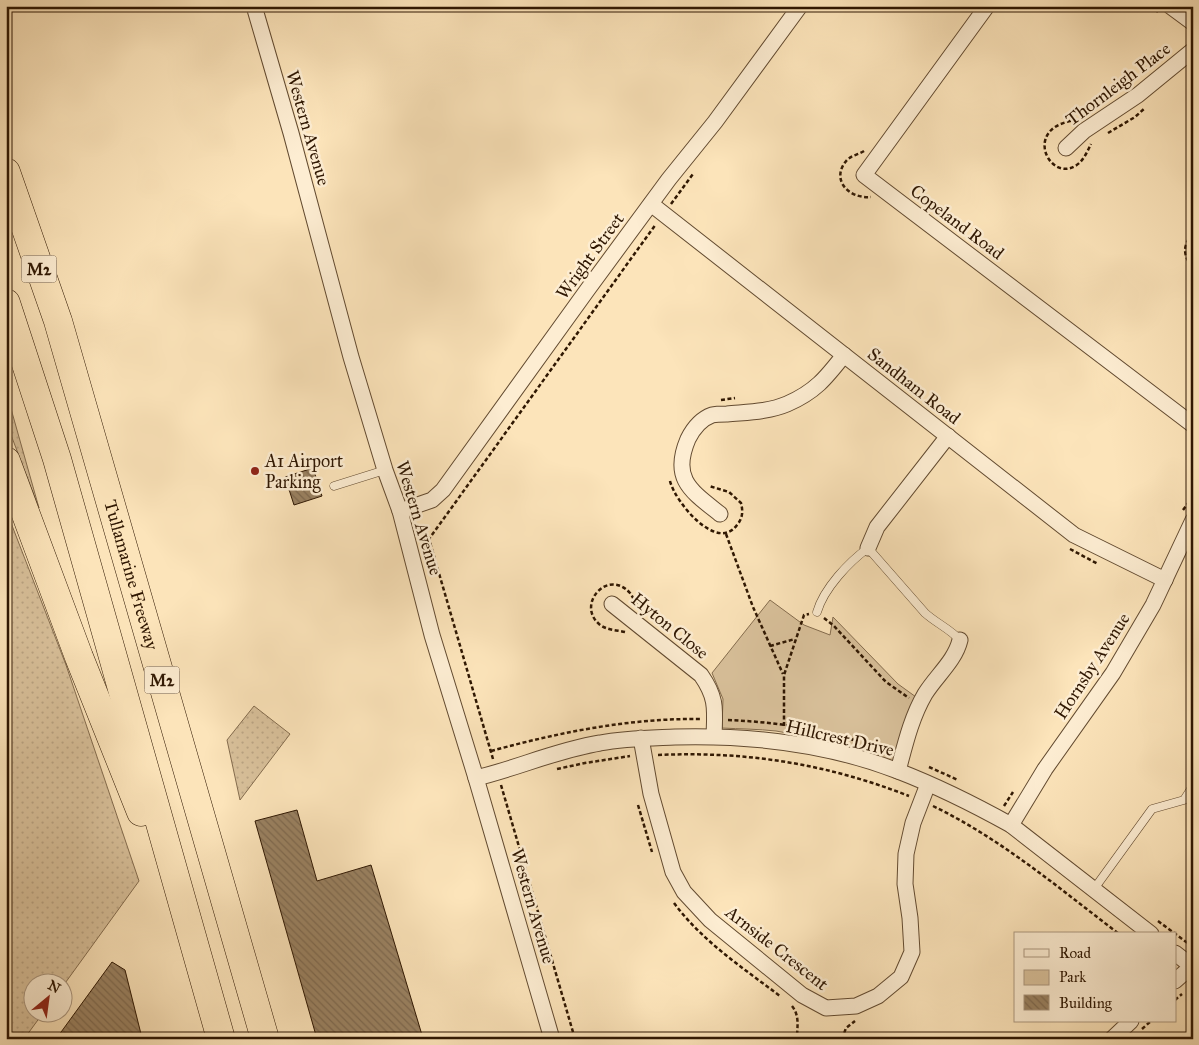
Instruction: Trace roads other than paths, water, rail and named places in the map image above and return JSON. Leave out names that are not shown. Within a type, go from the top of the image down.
[{"type":"highway","name":"Tullamarine Freeway","points":[[6,172],[60,330],[265,1039]]},
{"type":"highway","name":"M2","points":[[6,303],[60,468],[221,1039]]},
{"type":"highway","points":[[6,461],[79,657],[192,938]]},
{"type":"street","name":"Western Avenue","points":[[254,6],[291,133],[351,356],[385,470],[400,512],[432,635],[552,1039]]},
{"type":"street","name":"Wright Street","points":[[400,512],[432,500],[443,490],[651,204],[715,122],[800,6]]},
{"type":"street","name":"Copeland Road","points":[[987,6],[864,175],[1193,425]]},
{"type":"street","points":[[1176,8],[1193,23]]},
{"type":"street","name":"Thornleigh Place","points":[[1066,148],[1084,131],[1138,95],[1193,50]]},
{"type":"street","name":"Sandham Road","points":[[651,204],[1074,535],[1165,580]]},
{"type":"street","points":[[720,514],[694,493],[682,474],[683,452],[692,432],[700,422],[712,415],[771,410],[804,396],[824,381],[844,355]]},
{"type":"street","points":[[868,548],[877,527],[948,436]]},
{"type":"street","name":"Hornsby Avenue","points":[[1011,825],[1046,769],[1113,673],[1153,605],[1165,580],[1187,516]]},
{"type":"street","name":"Hyton Close","points":[[612,604],[701,675],[710,688],[715,704],[714,736]]},
{"type":"street","points":[[898,771],[919,705],[958,650],[960,640]]},
{"type":"street","name":"Hillcrest Drive","points":[[476,778],[564,750],[600,742],[641,738],[714,736],[762,739],[811,747],[898,771],[960,798],[1011,825],[1148,932]]},
{"type":"street","name":"Arnside Crescent","points":[[641,738],[651,755],[651,794],[673,872],[684,892],[710,920],[802,995],[826,1008],[856,1006],[878,996],[901,976],[912,952],[905,884],[906,854],[912,823],[914,798],[928,784]]},
{"type":"street","points":[[1176,954],[1192,967],[1176,980]]},
{"type":"street","points":[[1112,1039],[1130,1022]]},
{"type":"lane","points":[[334,486],[385,470]]},
{"type":"lane","points":[[817,612],[821,599],[854,558],[868,548],[925,613],[934,622],[954,633],[960,640]]},
{"type":"lane","points":[[1094,889],[1152,809],[1184,800],[1193,786]]},
{"type":"place","name":"A1 Airport Parking","points":[[255,471]]}]
